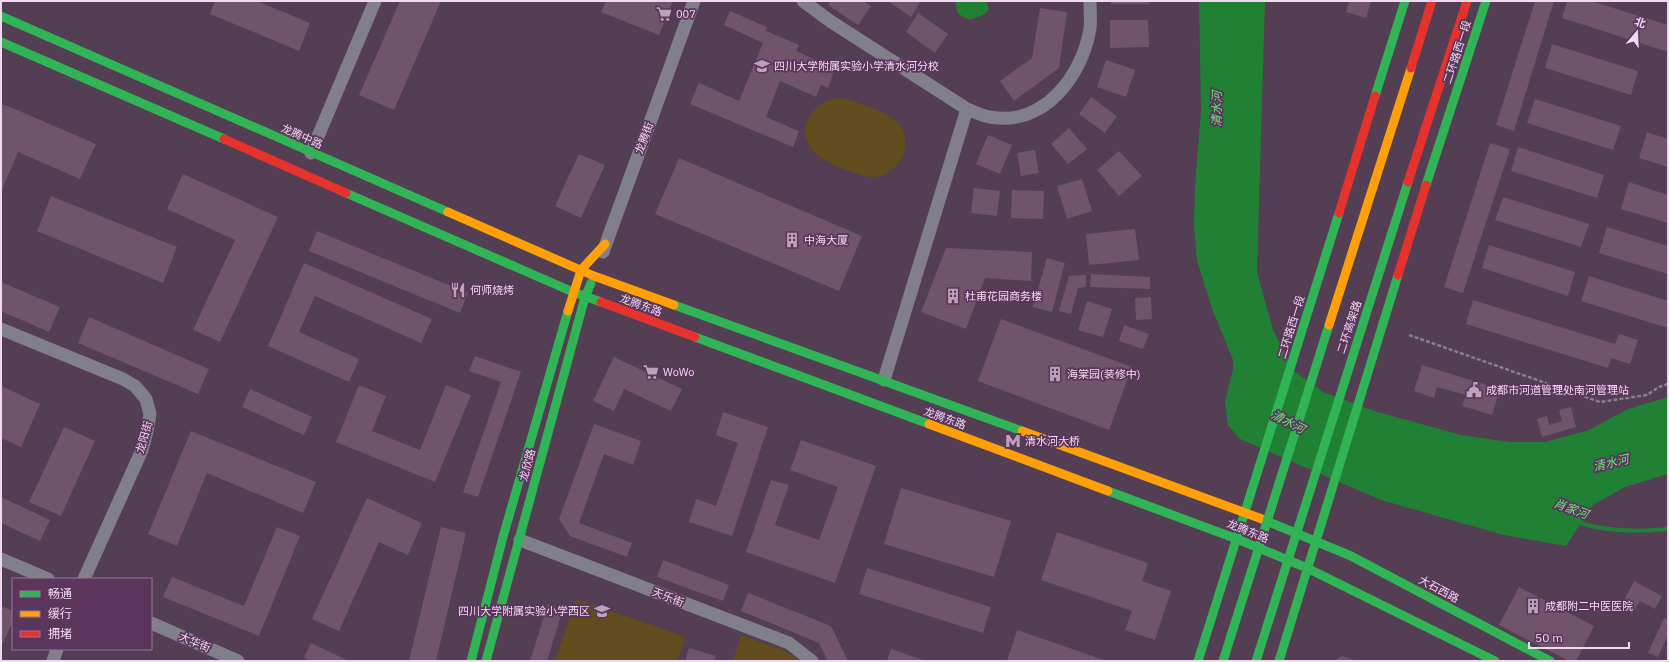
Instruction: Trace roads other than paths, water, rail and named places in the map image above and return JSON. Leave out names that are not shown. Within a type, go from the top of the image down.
[{"type":"main road","name":"二环路西一段","points":[[1198,661],[1405,1]]},
{"type":"main road","name":"二环高架路","points":[[1223,661],[1432,1]]},
{"type":"main road","name":"二环高架路","points":[[1256,661],[1306,498],[1467,1]]},
{"type":"main road","name":"二环路西一段","points":[[1279,661],[1330,493],[1486,1]]},
{"type":"main road","name":"龙腾中路","points":[[1,16],[310,153],[594,276]]},
{"type":"main road","points":[[1,42],[573,292]]},
{"type":"main road","points":[[471,661],[503,536],[573,292],[581,270],[606,244]]},
{"type":"main road","name":"龙腾东路","points":[[594,276],[884,380],[1245,512],[1316,540]]},
{"type":"main road","name":"龙欣路","points":[[486,661],[585,297],[594,276]]},
{"type":"main road","name":"龙腾东路","points":[[573,292],[1237,539],[1307,568]]},
{"type":"main road","name":"大石西路","points":[[1316,540],[1550,661]]},
{"type":"main road","points":[[1307,568],[1495,661]]},
{"type":"street","points":[[310,153],[375,1]]},
{"type":"street","name":"龙腾街","points":[[594,276],[694,1]]},
{"type":"street","points":[[803,1],[830,21],[967,109],[990,117],[1011,118],[1028,114],[1044,106],[1058,96],[1070,78],[1083,53],[1090,28],[1090,1]]},
{"type":"street","points":[[884,380],[967,109]]},
{"type":"street","name":"龙阳街","points":[[1,329],[123,379],[135,386],[146,399],[150,414],[142,450],[84,578]]},
{"type":"street","name":"天乐街","points":[[520,540],[789,643],[812,661]]},
{"type":"street","points":[[1,559],[46,578]]},
{"type":"street","name":"大华街","points":[[152,623],[238,661]]},
{"type":"street","points":[[53,661],[57,650]]},
{"type":"water","points":[[955,1],[986,1],[989,9],[985,14],[970,20],[958,14]]},
{"type":"water","name":"清水河","points":[[1199,1],[1265,1],[1257,272],[1273,330],[1294,371],[1323,392],[1374,411],[1461,435],[1510,442],[1545,442],[1589,430],[1628,409],[1668,397],[1668,474],[1625,487],[1593,505],[1566,546],[1504,535],[1381,500],[1240,439],[1228,425],[1225,401],[1233,370],[1233,360],[1213,311],[1197,261],[1194,225],[1195,186],[1201,111]]},
{"type":"waterway","name":"肖家河","points":[[1577,522],[1599,528],[1622,530],[1645,531],[1668,529]]},
{"type":"place","name":"007","points":[[664,14]]},
{"type":"place","name":"四川大学附属实验小学清水河分校","points":[[762,66]]},
{"type":"place","name":"中海大厦","points":[[792,240]]},
{"type":"place","name":"何师烧烤","points":[[458,290]]},
{"type":"place","name":"杜甫花园商务楼","points":[[953,296]]},
{"type":"place","name":"WoWo","points":[[651,372]]},
{"type":"place","name":"海棠园(装修中)","points":[[1055,374]]},
{"type":"place","name":"成都市河道管理处南河管理站","points":[[1474,390]]},
{"type":"place","name":"清水河大桥","points":[[1013,441]]},
{"type":"place","name":"成都附二中医医院","points":[[1533,606]]},
{"type":"place","name":"四川大学附属实验小学西区","points":[[602,611]]}]
